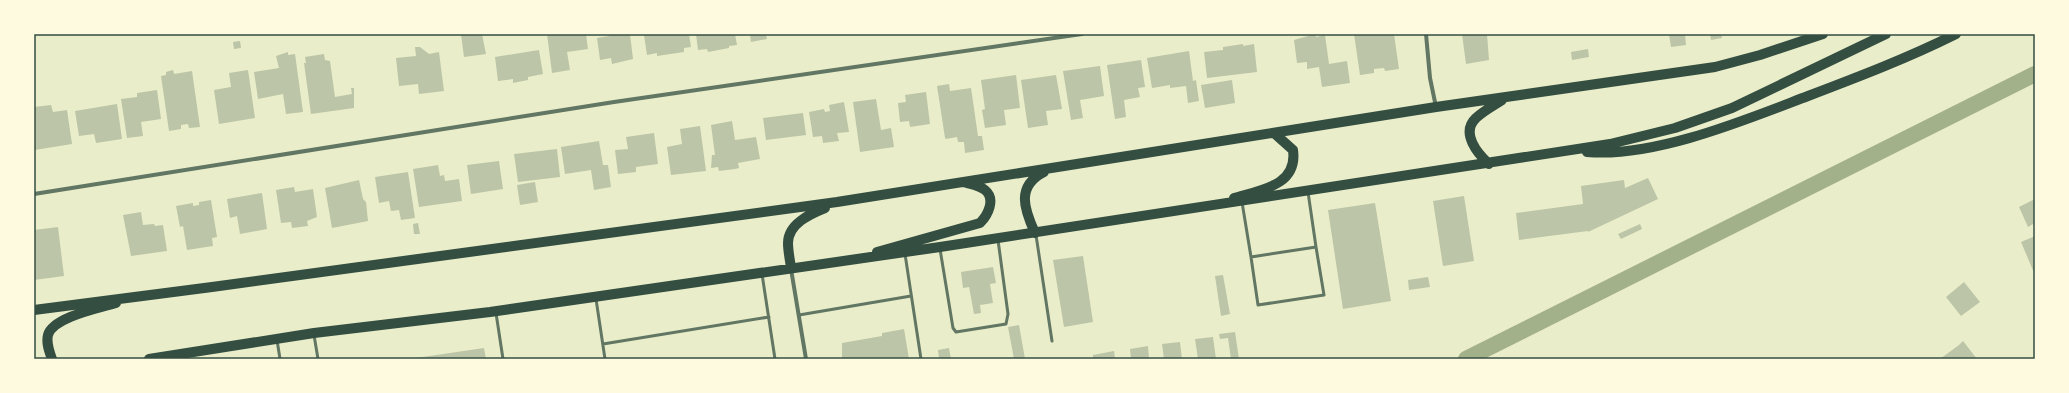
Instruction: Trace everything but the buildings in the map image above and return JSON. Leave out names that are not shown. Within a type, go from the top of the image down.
[{"type":"main road","points":[[34,310],[838,202],[1436,107],[1503,99],[1715,68],[1823,34]]},
{"type":"main road","points":[[149,359],[277,338],[496,311],[998,239],[1573,151],[1641,137],[1712,116],[1752,99],[1886,34]]},
{"type":"main road","points":[[1573,151],[1609,154],[1648,147],[1713,130],[1905,58],[1956,34]]},
{"type":"main road","points":[[1489,164],[1476,152],[1471,140],[1471,126],[1475,119],[1503,99]]},
{"type":"main road","points":[[1204,207],[1278,184],[1287,176],[1292,169],[1295,160],[1293,150],[1274,133]]},
{"type":"main road","points":[[1035,233],[1025,207],[1024,195],[1034,177],[1052,168]]},
{"type":"main road","points":[[856,259],[892,246],[934,237],[980,223],[989,212],[989,196],[985,190],[979,187],[961,182]]},
{"type":"main road","points":[[791,268],[788,241],[794,227],[806,216],[838,202]]},
{"type":"main road","points":[[52,359],[47,346],[48,334],[54,325],[68,318],[143,295]]},
{"type":"street","points":[[34,194],[614,102],[1082,34]]},
{"type":"street","points":[[1426,34],[1430,78],[1436,107]]},
{"type":"street","points":[[791,268],[806,359]]},
{"type":"lane","points":[[1242,202],[1258,305],[1324,295],[1308,191]]},
{"type":"lane","points":[[1035,233],[1052,340]]},
{"type":"lane","points":[[940,247],[953,328],[956,332],[1006,324],[1008,321],[998,239]]},
{"type":"lane","points":[[1251,257],[1316,247]]},
{"type":"lane","points":[[905,252],[921,359]]},
{"type":"lane","points":[[762,272],[775,359]]},
{"type":"lane","points":[[799,315],[911,296]]},
{"type":"lane","points":[[596,297],[605,359]]},
{"type":"lane","points":[[496,311],[503,359]]},
{"type":"lane","points":[[603,344],[768,317]]},
{"type":"lane","points":[[314,333],[318,359]]},
{"type":"lane","points":[[277,338],[280,359]]},
{"type":"waterway","points":[[1466,359],[2035,74]]}]
